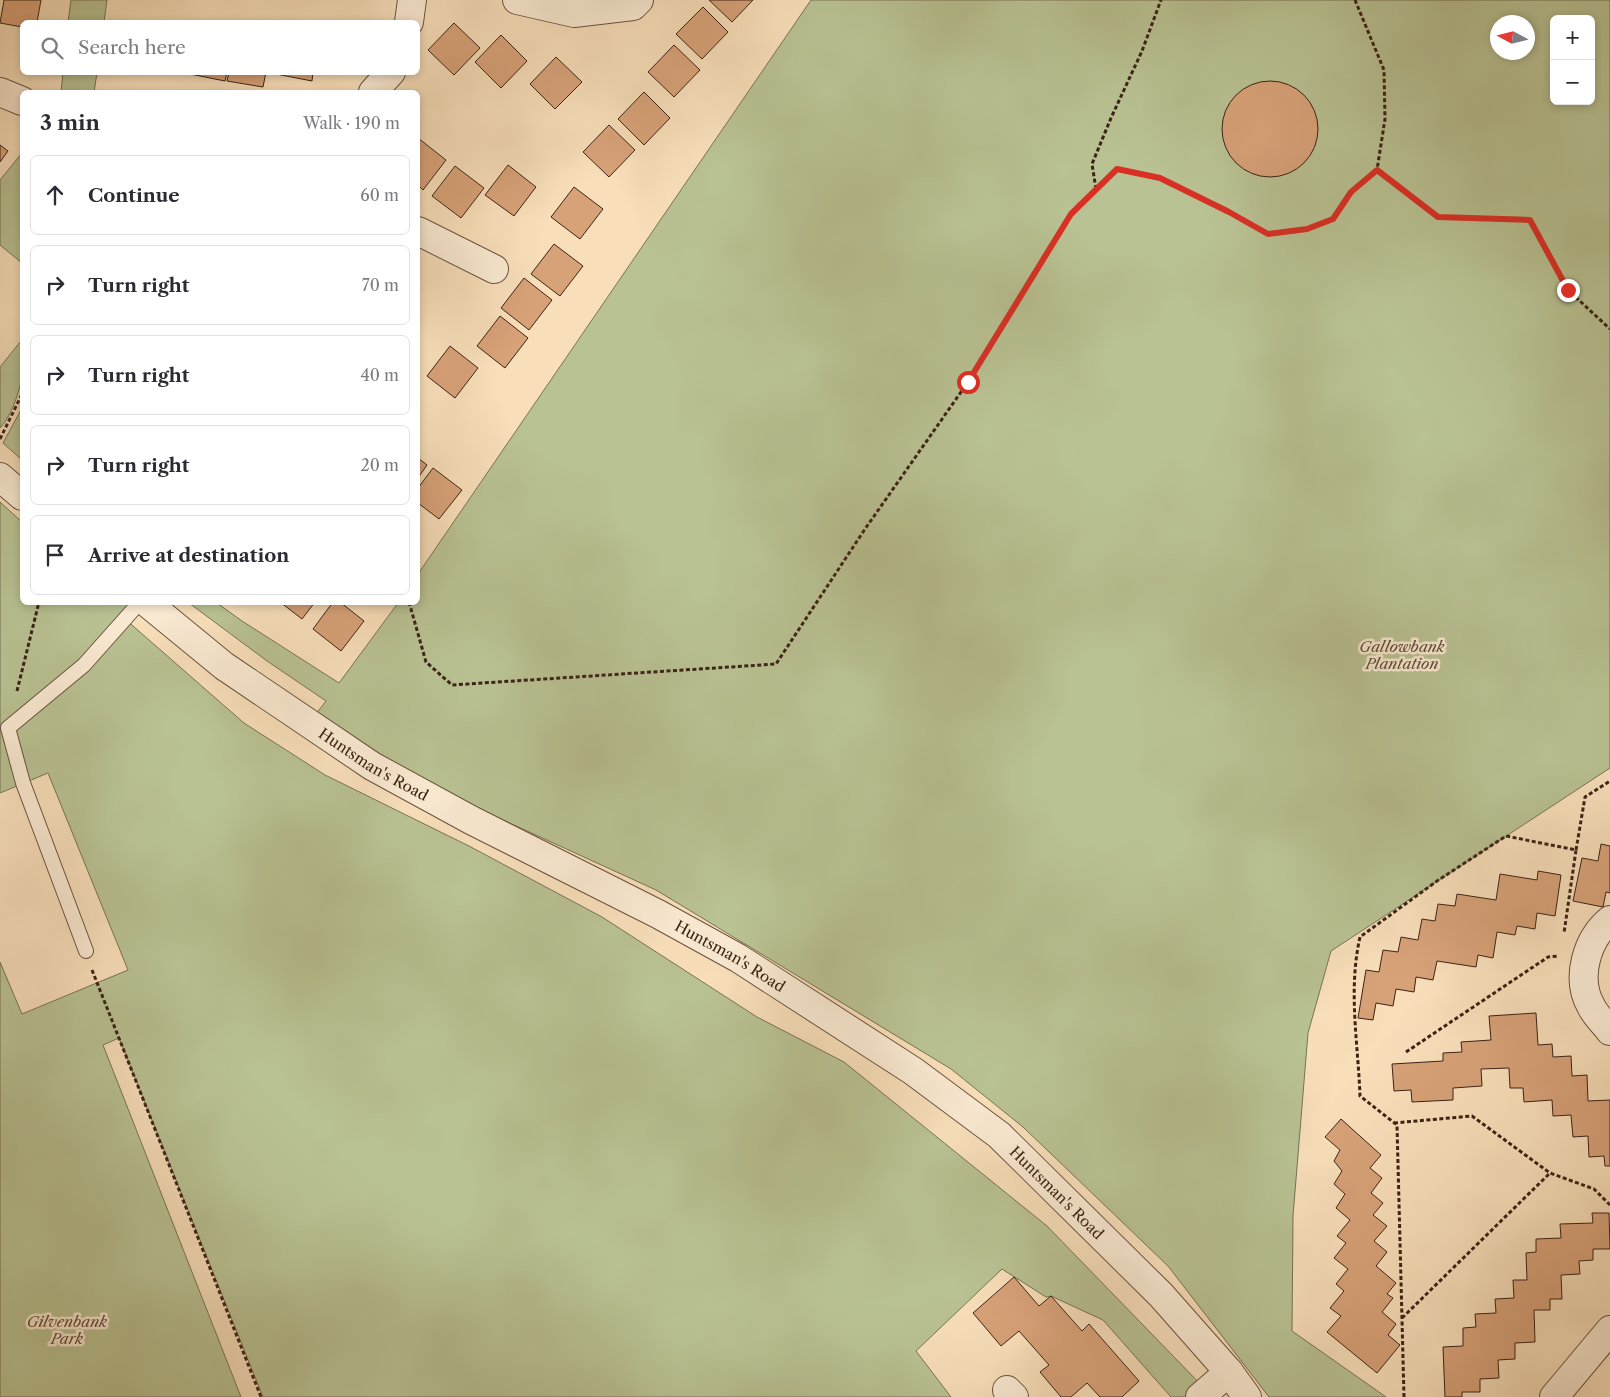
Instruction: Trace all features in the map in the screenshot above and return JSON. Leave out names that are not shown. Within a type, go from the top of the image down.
[{"type":"street","points":[[408,20],[412,0]]},
{"type":"street","points":[[517,0],[574,13],[633,6],[639,0]]},
{"type":"street","points":[[376,90],[388,75]]},
{"type":"street","points":[[0,92],[20,100]]},
{"type":"street","points":[[420,232],[494,269]]},
{"type":"street","points":[[0,477],[20,494]]},
{"type":"street","name":"Huntsman's Road","points":[[150,605],[224,666],[372,766],[471,820],[658,914],[738,958],[912,1070],[999,1135],[1161,1295],[1229,1372],[1246,1397]]},
{"type":"street","points":[[1610,920],[1574,950],[1590,1005],[1610,1031]]},
{"type":"street","points":[[1554,1397],[1610,1330]]},
{"type":"street","points":[[1200,1397],[1229,1372]]},
{"type":"lane","points":[[86,950],[23,782],[8,728],[84,665],[137,605]]},
{"type":"path","points":[[1096,190],[1092,164],[1110,118],[1142,51],[1161,0]]},
{"type":"path","points":[[410,605],[426,662],[452,685],[776,664],[865,529],[968,382],[1071,214],[1117,169],[1160,178],[1229,212],[1268,234],[1307,229],[1333,219],[1351,192],[1377,170],[1385,119],[1384,70],[1355,0]]},
{"type":"path","points":[[1377,170],[1438,217],[1530,220],[1568,290],[1610,329]]},
{"type":"path","points":[[0,439],[20,398]]},
{"type":"path","points":[[8,728],[38,605]]},
{"type":"path","points":[[1563,937],[1585,797],[1610,781]]},
{"type":"path","points":[[1404,1397],[1397,1125],[1360,1096],[1358,1039],[1354,1020],[1355,960],[1360,937],[1506,836],[1576,850]]},
{"type":"path","points":[[86,950],[96,984],[261,1397]]},
{"type":"path","points":[[1406,1052],[1548,957],[1560,956],[1574,950]]},
{"type":"path","points":[[1560,956],[1574,950]]},
{"type":"path","points":[[1394,1123],[1472,1116],[1550,1173],[1594,1189],[1610,1205]]},
{"type":"path","points":[[1402,1319],[1550,1173]]},
{"type":"green space","points":[[71,0],[107,0],[104,20],[68,20]]},
{"type":"green space","name":"Gallowbank Plantation","points":[[811,0],[1610,0],[1610,768],[1331,951],[1308,1033],[1293,1216],[1292,1331],[1386,1397],[1269,1397],[1168,1266],[1023,1127],[951,1069],[656,890],[479,809],[308,724],[326,701],[267,661],[192,605],[220,605],[339,683],[397,605],[420,605],[420,571]]},
{"type":"green space","points":[[63,75],[97,75],[94,90],[61,90]]},
{"type":"green space","points":[[20,155],[20,261],[0,245],[0,180]]},
{"type":"green space","points":[[20,342],[20,386],[11,411],[0,428],[0,367]]},
{"type":"green space","points":[[20,412],[20,458],[3,443]]},
{"type":"green space","name":"Gilvenbank Park","points":[[0,502],[20,520],[20,605],[138,605],[125,619],[244,723],[325,775],[469,846],[602,917],[757,1017],[844,1062],[1047,1226],[1207,1391],[1200,1397],[1171,1397],[1103,1320],[1051,1296],[1046,1297],[1002,1269],[916,1351],[951,1397],[263,1397],[119,1038],[103,1045],[241,1397],[0,1397],[0,962],[22,1014],[128,970],[48,773],[0,793]]},
{"type":"building","points":[[4,0],[41,0],[37,20],[20,20],[20,27],[0,23]]},
{"type":"building","points":[[709,0],[753,0],[732,22]]},
{"type":"building","points":[[703,7],[728,32],[702,59],[676,34]]},
{"type":"building","points":[[454,23],[480,48],[454,75],[428,50]]},
{"type":"building","points":[[501,35],[527,61],[501,88],[475,62]]},
{"type":"building","points":[[674,45],[700,70],[674,97],[648,72]]},
{"type":"building","points":[[556,57],[582,82],[555,109],[530,84]]},
{"type":"building","points":[[195,75],[226,75],[225,81]]},
{"type":"building","points":[[228,75],[265,75],[263,87],[227,81]]},
{"type":"building","points":[[281,75],[313,75],[312,81]]},
{"type":"building","points":[[1270,81],[1288,85],[1304,95],[1314,111],[1318,129],[1314,147],[1304,163],[1288,173],[1270,177],[1252,173],[1236,163],[1226,147],[1222,129],[1226,111],[1236,95],[1252,85]]},
{"type":"building","points":[[644,92],[670,118],[644,145],[618,119]]},
{"type":"building","points":[[609,125],[635,150],[609,177],[583,152]]},
{"type":"building","points":[[420,140],[446,160],[423,190],[420,187]]},
{"type":"building","points":[[0,145],[8,151],[0,162]]},
{"type":"building","points":[[508,165],[536,187],[514,216],[485,195]]},
{"type":"building","points":[[455,166],[484,188],[461,218],[432,196]]},
{"type":"building","points":[[574,187],[603,209],[580,239],[551,217]]},
{"type":"building","points":[[554,244],[583,266],[560,296],[531,274]]},
{"type":"building","points":[[524,278],[552,300],[529,330],[501,308]]},
{"type":"building","points":[[500,316],[528,338],[505,368],[477,346]]},
{"type":"building","points":[[450,346],[478,368],[455,398],[427,376]]},
{"type":"building","points":[[420,460],[427,465],[420,475]]},
{"type":"building","points":[[433,468],[462,490],[439,519],[420,505],[420,485]]},
{"type":"building","points":[[284,605],[313,605],[302,619]]},
{"type":"building","points":[[331,605],[344,605],[364,621],[341,651],[313,629]]},
{"type":"building","points":[[1601,844],[1610,846],[1610,893],[1606,892],[1603,907],[1573,901],[1582,858],[1598,861]]},
{"type":"building","points":[[1538,871],[1561,875],[1555,916],[1537,913],[1535,929],[1517,926],[1515,935],[1497,932],[1493,958],[1478,955],[1476,967],[1437,961],[1433,980],[1416,977],[1414,992],[1396,989],[1393,1006],[1376,1003],[1373,1020],[1358,1018],[1366,970],[1379,972],[1383,950],[1398,952],[1401,937],[1418,940],[1422,919],[1435,921],[1438,904],[1455,906],[1457,894],[1496,900],[1500,874],[1537,880]]},
{"type":"building","points":[[1536,1013],[1538,1045],[1552,1044],[1553,1057],[1571,1056],[1572,1076],[1587,1075],[1588,1101],[1610,1100],[1610,1166],[1605,1166],[1604,1156],[1589,1157],[1588,1136],[1573,1137],[1571,1115],[1553,1116],[1552,1100],[1524,1102],[1523,1088],[1510,1088],[1509,1068],[1481,1069],[1482,1086],[1453,1088],[1453,1100],[1412,1102],[1411,1090],[1394,1091],[1392,1064],[1443,1061],[1443,1053],[1462,1052],[1461,1042],[1491,1040],[1489,1016]]},
{"type":"building","points":[[1341,1119],[1381,1155],[1370,1168],[1382,1178],[1371,1193],[1383,1203],[1373,1215],[1387,1226],[1374,1241],[1387,1252],[1376,1266],[1396,1283],[1387,1294],[1393,1298],[1382,1312],[1396,1324],[1388,1335],[1400,1345],[1377,1373],[1327,1332],[1341,1316],[1330,1308],[1344,1291],[1336,1284],[1348,1269],[1334,1258],[1346,1243],[1337,1236],[1350,1220],[1336,1208],[1345,1194],[1334,1184],[1342,1171],[1334,1161],[1340,1150],[1325,1137]]},
{"type":"building","points":[[1592,1213],[1609,1213],[1610,1249],[1593,1249],[1593,1260],[1579,1261],[1580,1274],[1561,1275],[1562,1299],[1550,1299],[1550,1310],[1534,1310],[1535,1342],[1515,1343],[1515,1359],[1498,1360],[1499,1378],[1480,1379],[1480,1392],[1462,1392],[1462,1397],[1445,1397],[1443,1347],[1463,1346],[1463,1328],[1476,1327],[1475,1314],[1496,1313],[1495,1299],[1514,1298],[1513,1280],[1527,1280],[1526,1253],[1536,1252],[1536,1239],[1561,1238],[1560,1224],[1593,1223]]},
{"type":"building","points":[[1014,1277],[1039,1306],[1051,1296],[1082,1331],[1089,1324],[1139,1381],[1122,1397],[1100,1397],[1087,1383],[1071,1397],[1061,1397],[1040,1372],[1049,1365],[1019,1331],[1001,1346],[973,1313]]},
{"type":"route","points":[[968,382],[1071,214],[1117,169],[1160,178],[1229,212],[1268,234],[1307,229],[1333,219],[1351,192],[1377,170],[1438,217],[1530,220],[1568,290]]}]
